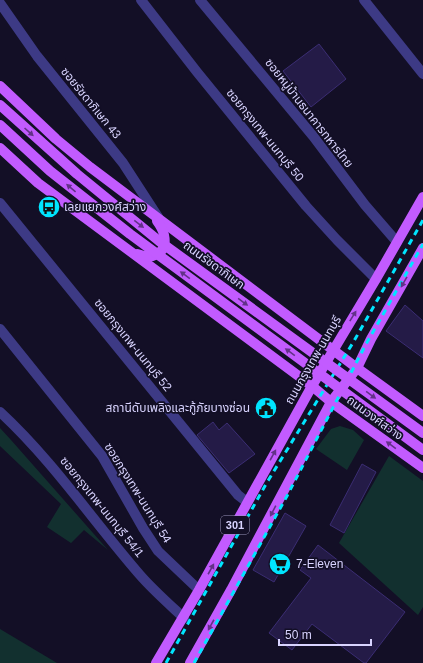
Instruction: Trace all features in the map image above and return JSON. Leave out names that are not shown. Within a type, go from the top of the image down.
[{"type":"main road","name":"ถนนรัชดาภิเษก","points":[[0,86],[90,167],[333,349]]},
{"type":"main road","name":"ถนนรัชดาภิเษก","points":[[0,105],[77,174],[159,241],[423,433]]},
{"type":"main road","name":"ถนนรัชดาภิเษก","points":[[0,125],[50,170],[130,234],[423,450]]},
{"type":"main road","points":[[0,148],[38,183],[312,386],[331,402]]},
{"type":"main road","name":"ถนนกรุงเทพ-นนทบุรี","points":[[156,663],[184,618],[333,349],[376,279],[423,197]]},
{"type":"main road","points":[[128,250],[142,256],[149,257],[157,255],[162,249],[165,241],[164,234],[156,217]]},
{"type":"main road","name":"301","points":[[190,663],[231,590],[331,402],[357,368],[423,248]]},
{"type":"main road","points":[[333,349],[423,416]]},
{"type":"main road","name":"ถนนวงศ์สว่าง","points":[[331,402],[423,468]]},
{"type":"street","name":"ซอยกรุงเทพ-นนทบุรี 50","points":[[141,0],[197,72],[306,206],[376,279]]},
{"type":"street","name":"ซอยหมู่บ้านธนาคารทหารไทย","points":[[200,0],[312,136],[364,205],[397,242]]},
{"type":"street","points":[[364,0],[423,74]]},
{"type":"street","name":"ซอยรัชดาภิเษก 43","points":[[0,4],[37,56],[123,163],[156,217]]},
{"type":"street","name":"ซอยกรุงเทพ-นนทบุรี 52","points":[[0,203],[238,495],[247,502]]},
{"type":"street","name":"ซอยกรุงเทพ-นนทบุรี 54","points":[[0,329],[102,456],[143,528],[158,551],[199,590]]},
{"type":"street","name":"ซอยกรุงเทพ-นนทบุรี 54/1","points":[[0,412],[49,463],[141,576],[184,618]]},
{"type":"green space","points":[[340,426],[353,430],[364,440],[347,470],[316,449],[331,429]]},
{"type":"green space","points":[[0,428],[108,550],[84,530],[71,543],[47,527],[61,504],[0,446]]},
{"type":"green space","points":[[389,456],[423,481],[423,607],[418,615],[339,543]]},
{"type":"green space","points":[[0,629],[57,663],[0,663]]},
{"type":"building","points":[[319,44],[346,79],[311,107],[283,71]]},
{"type":"building","points":[[405,305],[423,321],[423,358],[386,331]]},
{"type":"building","points":[[213,422],[219,430],[227,423],[255,454],[229,473],[197,435]]},
{"type":"building","points":[[362,464],[376,472],[344,533],[330,525]]},
{"type":"building","points":[[285,513],[306,526],[274,582],[253,570]]},
{"type":"building","points":[[318,545],[405,612],[366,663],[312,624],[292,650],[269,633],[311,578],[300,570]]},
{"type":"railway","points":[[166,663],[266,484],[354,341],[423,220]]},
{"type":"railway","points":[[194,663],[287,496],[365,346],[423,244]]},
{"type":"place","name":"เลยแยกวงศ์สว่าง","points":[[49,207]]},
{"type":"place","name":"สถานีดับเพลิงและกู้ภัยบางซ่อน","points":[[266,408]]},
{"type":"place","name":"7-Eleven","points":[[280,564]]}]
